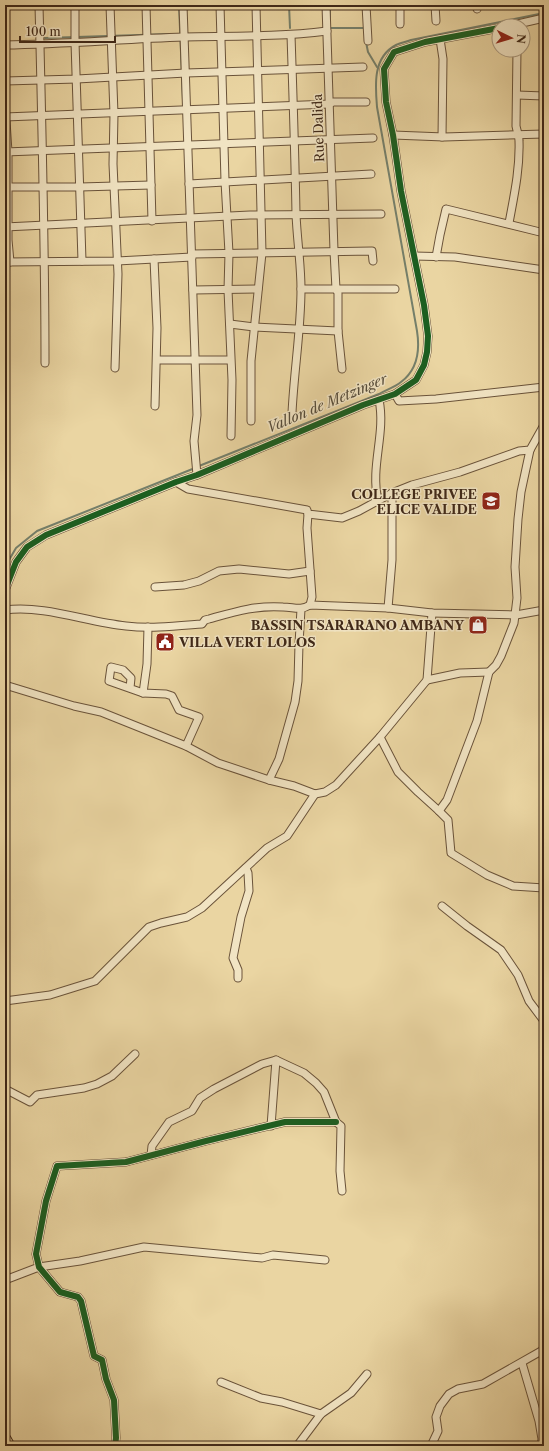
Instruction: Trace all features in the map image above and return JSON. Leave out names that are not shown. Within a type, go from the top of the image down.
[{"type":"main road","points":[[5,1439],[9,1446]]},
{"type":"street","points":[[45,363],[45,263],[39,5],[49,5]]},
{"type":"street","points":[[75,5],[82,261]]},
{"type":"street","points":[[110,5],[118,274],[118,320],[115,368]]},
{"type":"street","points":[[146,5],[152,221]]},
{"type":"street","points":[[183,5],[197,414],[194,441],[197,475]]},
{"type":"street","points":[[220,5],[225,181],[229,253],[228,290],[232,380],[231,436]]},
{"type":"street","points":[[251,421],[251,361],[262,253],[262,215],[258,142],[259,107],[256,5]]},
{"type":"street","name":"Rue Dalida","points":[[326,5],[334,251],[336,289],[338,293],[338,331],[342,369]]},
{"type":"street","points":[[366,5],[368,41]]},
{"type":"street","points":[[400,5],[400,24]]},
{"type":"street","points":[[435,5],[436,21]]},
{"type":"street","points":[[531,21],[544,18]]},
{"type":"street","points":[[5,590],[16,562],[27,547],[46,536],[395,394],[416,380],[424,365],[428,336],[424,306],[401,191],[393,135],[386,102],[384,69],[394,52],[425,42],[491,29]]},
{"type":"street","points":[[5,45],[111,40],[291,35],[326,31]]},
{"type":"street","points":[[291,35],[296,215],[300,253],[301,289],[292,413]]},
{"type":"street","points":[[440,39],[443,59],[442,137]]},
{"type":"street","points":[[509,223],[518,171],[519,139],[517,134],[517,58]]},
{"type":"street","points":[[5,81],[364,67]]},
{"type":"street","points":[[517,95],[544,96]]},
{"type":"street","points":[[5,117],[187,111],[223,108],[329,104],[333,102],[366,102]]},
{"type":"street","points":[[5,105],[8,187],[7,262],[45,263],[117,261],[229,253],[300,253],[334,251],[372,251],[373,261]]},
{"type":"street","points":[[393,135],[442,137],[544,134]]},
{"type":"street","points":[[7,152],[373,138]]},
{"type":"street","points":[[189,184],[371,174]]},
{"type":"street","points":[[8,187],[43,188],[151,185]]},
{"type":"street","points":[[436,257],[446,209],[509,223],[544,233]]},
{"type":"street","points":[[7,226],[152,221],[262,215],[381,214]]},
{"type":"street","points":[[414,256],[455,257],[544,270]]},
{"type":"street","points":[[154,259],[158,328],[158,360],[155,406]]},
{"type":"street","points":[[193,290],[258,289]]},
{"type":"street","points":[[301,289],[396,289]]},
{"type":"street","points":[[230,324],[254,327],[338,331]]},
{"type":"street","points":[[158,360],[230,360]]},
{"type":"street","points":[[395,394],[399,401],[486,394],[544,387]]},
{"type":"street","points":[[378,500],[376,491],[376,469],[380,431],[381,407],[379,400]]},
{"type":"street","points":[[440,811],[447,800],[477,721],[489,672],[496,665],[501,656],[514,623],[517,598],[515,567],[521,492],[530,450],[544,425]]},
{"type":"street","points":[[308,514],[342,518],[359,511],[392,492],[460,472],[519,451],[530,450]]},
{"type":"street","points":[[176,482],[188,489],[307,510],[312,597],[310,605]]},
{"type":"street","points":[[388,608],[392,560],[392,492]]},
{"type":"street","points":[[155,587],[184,585],[199,581],[219,571],[239,569],[289,574],[310,571]]},
{"type":"street","points":[[5,610],[16,608],[33,610],[125,626],[148,627],[202,624],[205,620],[254,607],[301,609],[310,605],[388,608],[432,613],[516,615],[544,610]]},
{"type":"street","points":[[269,780],[279,759],[295,702],[298,681],[301,609]]},
{"type":"street","points":[[5,686],[74,706],[101,712],[186,746],[218,763],[269,780],[294,786],[315,794],[325,792],[336,785],[380,737],[427,680],[432,613]]},
{"type":"street","points":[[143,693],[147,664],[148,627]]},
{"type":"street","points":[[427,680],[460,673],[489,672]]},
{"type":"street","points":[[130,688],[143,693],[166,694],[172,696],[179,710],[199,717],[186,746]]},
{"type":"street","points":[[380,737],[398,772],[448,820],[451,853],[488,875],[513,886],[544,888]]},
{"type":"street","points":[[5,1001],[50,995],[95,980],[149,927],[187,917],[197,911],[267,848],[287,836],[315,794]]},
{"type":"street","points":[[238,978],[238,970],[233,958],[241,916],[249,891],[248,873],[246,868]]},
{"type":"street","points":[[442,906],[501,950],[518,975],[529,1001],[544,1021]]},
{"type":"street","points":[[5,1089],[30,1102],[37,1095],[84,1088],[97,1084],[112,1076],[135,1054]]},
{"type":"street","points":[[271,1126],[276,1060]]},
{"type":"street","points":[[151,1155],[152,1146],[168,1122],[192,1112],[200,1098],[262,1064],[276,1060],[304,1073],[324,1092],[336,1122],[341,1126],[340,1172],[342,1191]]},
{"type":"street","points":[[115,1446],[114,1400],[106,1379],[102,1360],[94,1356],[81,1301],[78,1297],[60,1292],[39,1267],[36,1254],[46,1201],[57,1166],[126,1162],[285,1122],[336,1122]]},
{"type":"street","points":[[5,1280],[39,1267],[80,1261],[144,1247],[262,1258],[273,1255],[325,1260]]},
{"type":"street","points":[[431,1446],[438,1431],[436,1417],[440,1406],[449,1394],[458,1388],[483,1384],[544,1348]]},
{"type":"street","points":[[522,1362],[539,1421],[542,1446]]},
{"type":"street","points":[[296,1446],[321,1414],[351,1393],[367,1374]]},
{"type":"street","points":[[221,1382],[261,1398],[282,1402],[321,1414]]},
{"type":"waterway","points":[[179,5],[183,100]]},
{"type":"waterway","points":[[289,5],[290,28]]},
{"type":"waterway","points":[[330,5],[330,24]]},
{"type":"waterway","name":"Vallon de Metzinger","points":[[199,466],[379,394],[399,384],[411,372],[416,359],[418,338],[377,107],[376,80],[379,64],[388,50],[396,45],[411,40],[544,13]]},
{"type":"waterway","points":[[329,26],[330,28],[365,28]]},
{"type":"waterway","points":[[45,38],[170,34]]},
{"type":"waterway","points":[[366,42],[368,52],[377,67]]},
{"type":"waterway","name":"Vallon de Metzinger","points":[[5,567],[16,548],[37,531],[195,468]]},
{"type":"cycle path","points":[[5,590],[16,562],[27,547],[46,535],[176,482],[197,475],[363,405],[395,394],[416,380],[424,365],[428,336],[424,305],[401,191],[393,135],[386,102],[384,69],[394,52],[425,42],[491,30]]},
{"type":"cycle path","points":[[115,1446],[114,1400],[106,1379],[102,1360],[94,1356],[81,1301],[78,1297],[60,1292],[39,1267],[36,1254],[46,1201],[57,1166],[126,1162],[285,1122],[336,1122]]},
{"type":"place","name":"COLLEGE PRIVEE ELICE VALIDE","points":[[491,501]]},
{"type":"place","name":"BASSIN TSARARANO AMBANY","points":[[478,625]]},
{"type":"place","name":"VILLA VERT LOLOS","points":[[165,642]]}]
